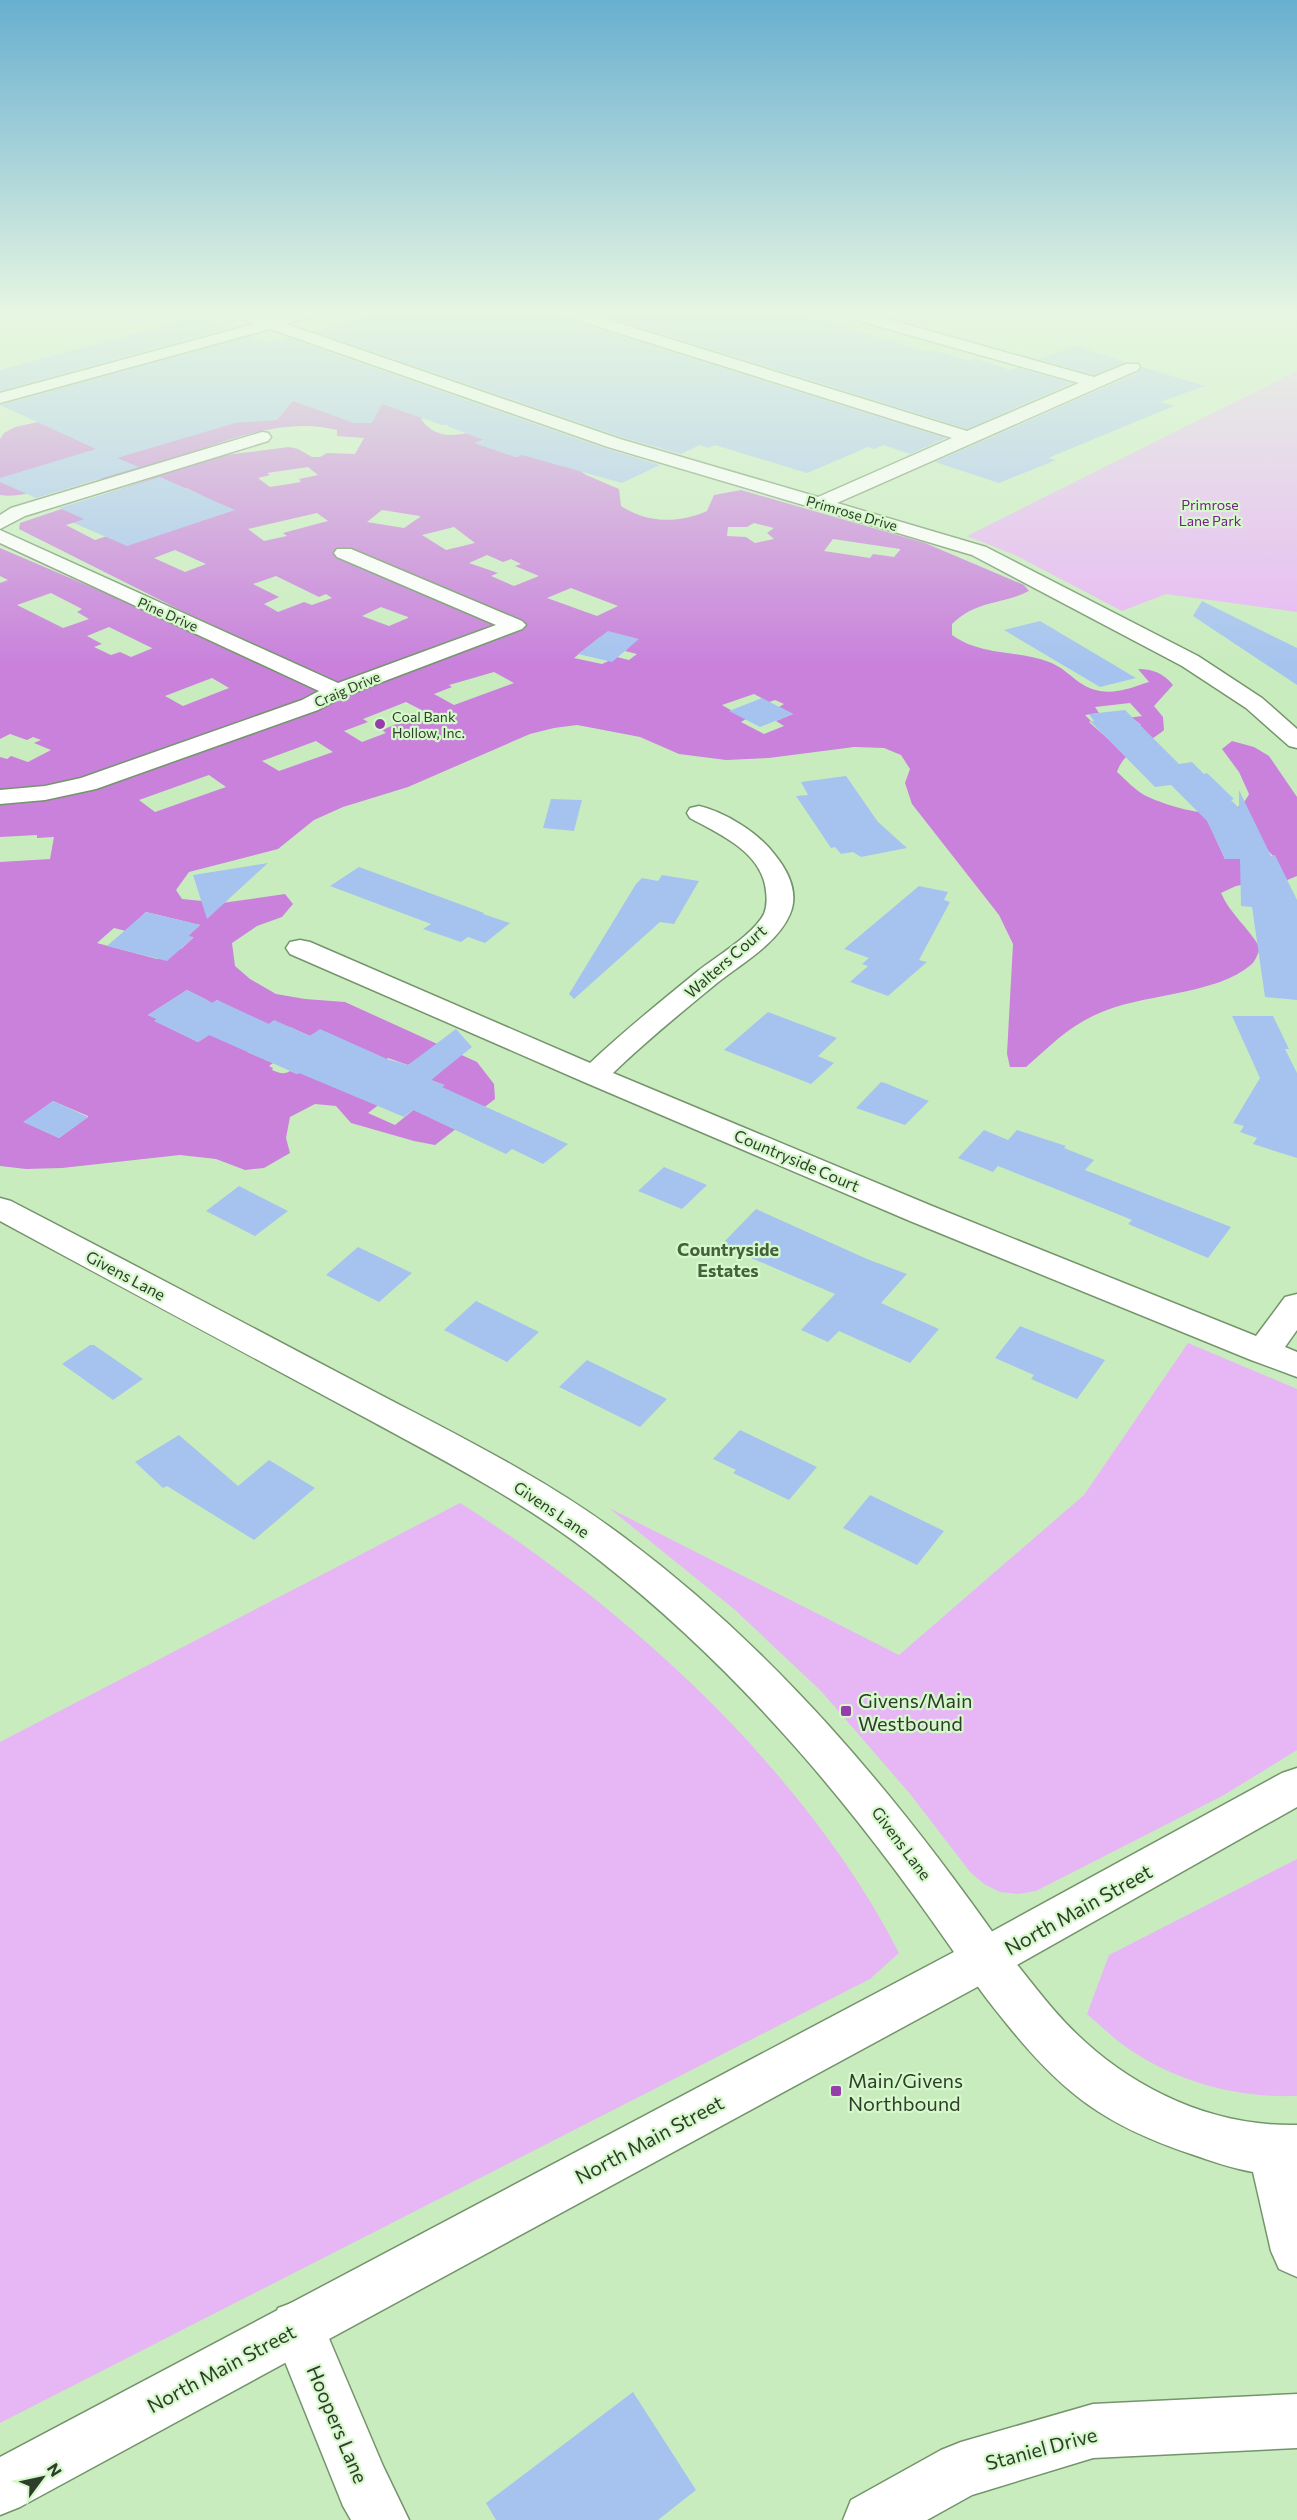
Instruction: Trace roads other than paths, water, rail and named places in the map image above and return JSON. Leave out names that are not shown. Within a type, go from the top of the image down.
[{"type":"street","name":"Primrose Drive","points":[[572,430],[955,543],[1005,563],[1190,661],[1254,703],[1297,741]]},
{"type":"street","points":[[944,430],[968,437]]},
{"type":"street","points":[[819,504],[986,430]]},
{"type":"street","points":[[0,523],[18,512],[262,437]]},
{"type":"street","name":"Pine Drive","points":[[0,536],[337,691]]},
{"type":"street","name":"Craig Drive","points":[[0,797],[45,793],[87,784],[310,705],[337,691],[515,625],[344,553]]},
{"type":"street","name":"Walters Court","points":[[594,1076],[629,1041],[752,941],[775,918],[780,899],[779,885],[764,857],[739,836],[699,813]]},
{"type":"street","name":"Countryside Court","points":[[300,948],[594,1076],[1297,1365]]},
{"type":"street","name":"Givens Lane","points":[[0,1208],[478,1462],[536,1497],[610,1548],[707,1628],[792,1710],[879,1812],[1033,2023],[1096,2083],[1147,2114],[1226,2142],[1285,2151]]},
{"type":"street","points":[[1263,1352],[1297,1305]]},
{"type":"street","name":"North Main Street","points":[[0,2487],[985,1959],[1297,1786]]},
{"type":"street","points":[[1285,2151],[1297,2251]]},
{"type":"street","name":"Hoopers Lane","points":[[297,2327],[363,2486],[381,2520]]},
{"type":"street","name":"Staniel Drive","points":[[871,2520],[961,2470],[1093,2431],[1297,2421]]},
{"type":"place","name":"Coal Bank Hollow, Inc.","points":[[380,724]]},
{"type":"place","name":"Givens/Main Westbound","points":[[846,1711]]},
{"type":"place","name":"Main/Givens Northbound","points":[[836,2091]]},
{"type":"district","name":"Countryside Estates","points":[[728,1259]]},
{"type":"park label","name":"Primrose Lane Park","points":[[1210,512]]}]
